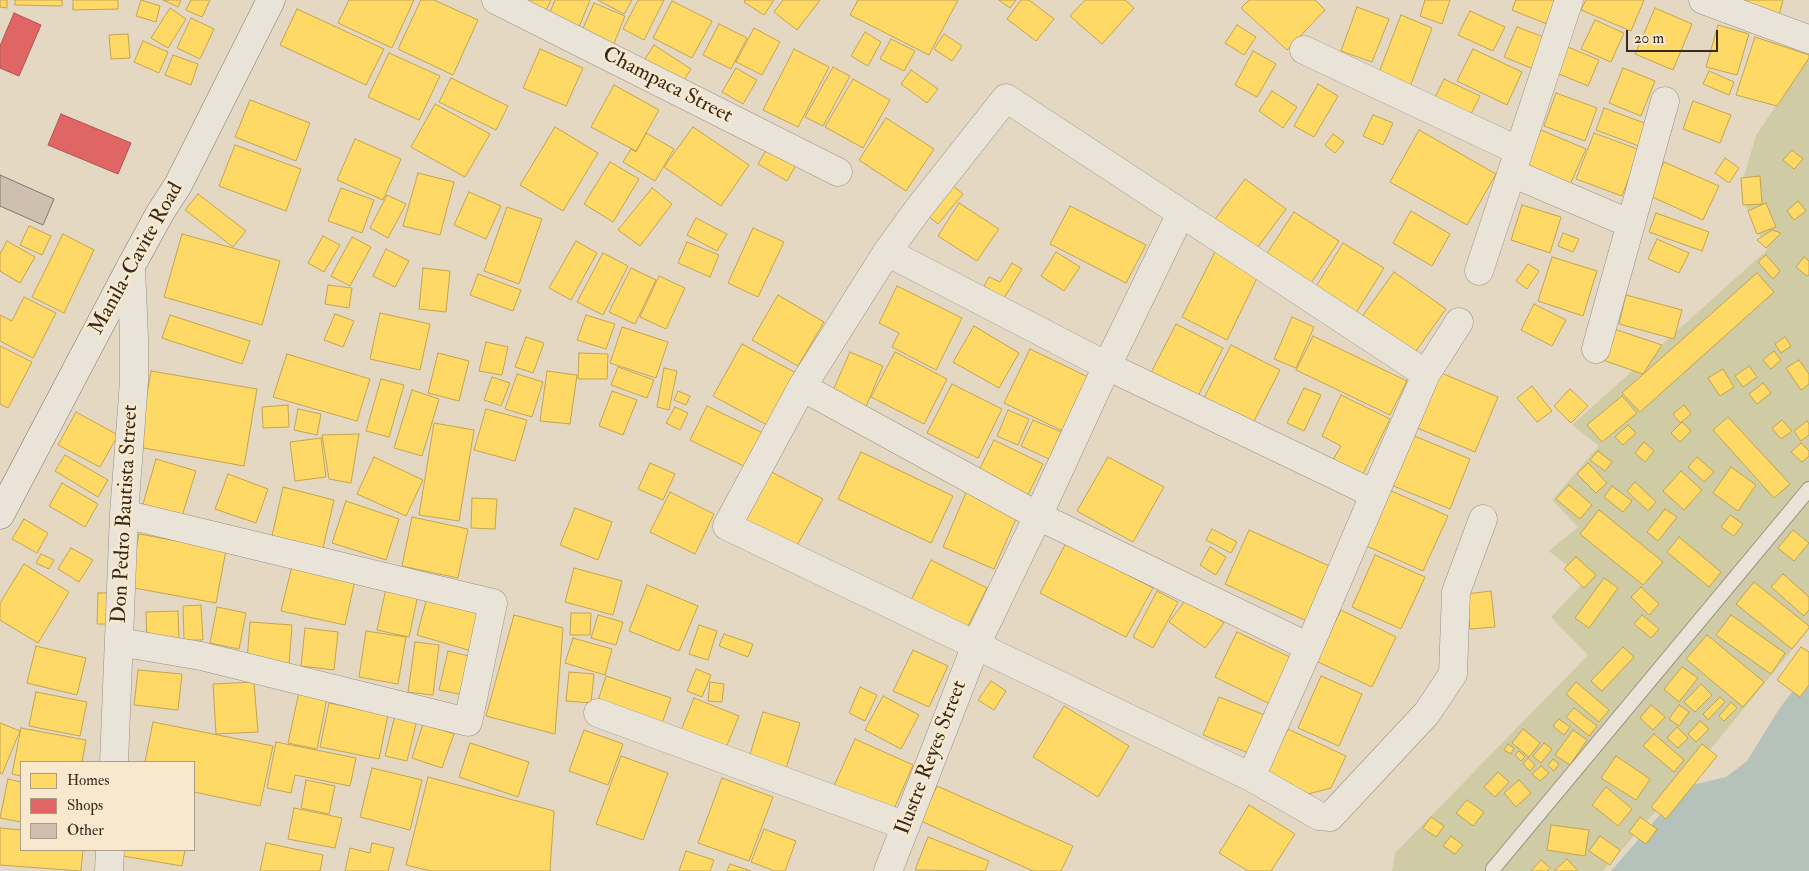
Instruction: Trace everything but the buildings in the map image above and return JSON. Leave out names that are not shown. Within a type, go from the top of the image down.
[{"type":"street","name":"Manila-Cavite Road","points":[[0,515],[131,266],[160,213],[178,185],[271,0]]},
{"type":"street","name":"Champaca Street","points":[[496,0],[838,172]]},
{"type":"street","points":[[1479,271],[1569,0]]},
{"type":"street","points":[[1703,0],[1808,39]]},
{"type":"street","points":[[1304,50],[1631,224]]},
{"type":"street","points":[[1426,374],[1006,98],[919,208],[887,252],[802,388],[726,526],[1251,776],[1320,816],[1330,817],[1427,714],[1453,674],[1456,592],[1483,519]]},
{"type":"street","points":[[1596,349],[1665,102]]},
{"type":"street","name":"Ilustre Reyes Street","points":[[888,871],[976,645],[1107,366],[1181,214]]},
{"type":"street","points":[[887,252],[1107,366],[1374,494]]},
{"type":"street","name":"Don Pedro Bautista Street","points":[[114,761],[124,514],[134,381],[131,266]]},
{"type":"street","points":[[1251,776],[1309,647],[1426,374],[1459,322]]},
{"type":"street","points":[[802,388],[1038,516],[1309,647]]},
{"type":"street","points":[[119,642],[201,656],[468,722],[493,602],[124,514]]},
{"type":"street","points":[[598,713],[906,826]]},
{"type":"street","points":[[108,871],[110,851]]},
{"type":"lane","points":[[1493,868],[1809,490]]},
{"type":"shaded area","points":[[1809,58],[1809,629],[1719,739],[1603,871],[1392,871],[1395,853],[1588,655],[1551,617],[1586,580],[1549,551],[1578,527],[1552,500],[1599,446],[1572,425],[1767,250],[1747,209],[1742,183],[1756,135]]},
{"type":"shaded area","points":[[1809,681],[1809,871],[1611,871],[1684,787],[1726,777],[1747,761],[1779,709],[1796,687]]}]
